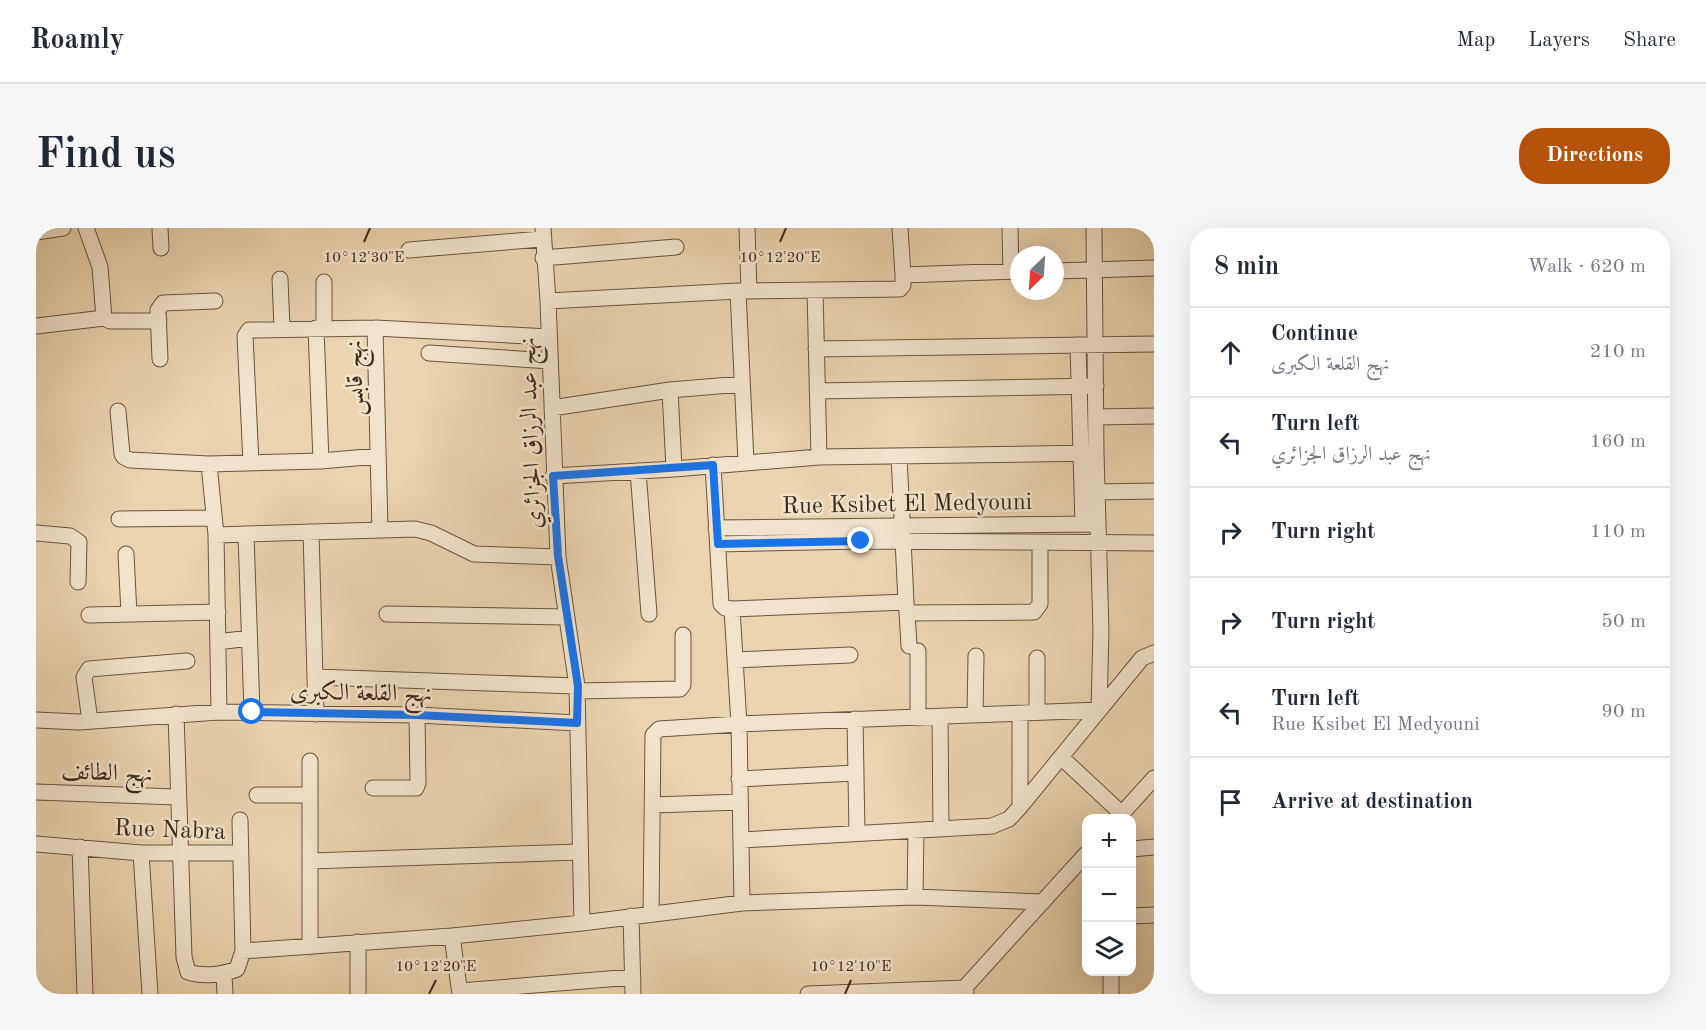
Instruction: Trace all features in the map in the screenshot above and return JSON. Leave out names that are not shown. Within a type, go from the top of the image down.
[{"type":"street","points":[[36,232],[63,228]]},
{"type":"street","points":[[86,228],[100,267],[104,318]]},
{"type":"street","points":[[160,228],[161,248]]},
{"type":"street","points":[[746,462],[742,384],[743,291],[747,228]]},
{"type":"street","points":[[548,301],[743,291],[900,289],[903,285],[900,228]]},
{"type":"street","points":[[1010,228],[1012,246]]},
{"type":"street","points":[[1091,524],[1097,492],[1094,228]]},
{"type":"street","points":[[409,249],[542,233]]},
{"type":"street","name":"نهج عبد الرزاق الجزائري","points":[[542,233],[548,301],[553,476],[558,556],[577,689],[582,923]]},
{"type":"street","points":[[543,258],[676,247]]},
{"type":"street","points":[[1064,271],[1154,268]]},
{"type":"street","points":[[903,275],[1010,271]]},
{"type":"street","points":[[280,279],[282,328]]},
{"type":"street","points":[[321,461],[320,328],[324,282]]},
{"type":"street","points":[[815,291],[819,457]]},
{"type":"street","points":[[160,359],[159,307],[163,303],[215,301]]},
{"type":"street","points":[[36,326],[104,318],[110,321],[159,321]]},
{"type":"street","points":[[251,463],[245,336],[252,328],[375,328]]},
{"type":"street","name":"نهج قابس","points":[[380,530],[375,328],[549,337]]},
{"type":"street","points":[[816,349],[1154,344]]},
{"type":"street","points":[[1078,345],[1080,453],[1091,524],[1099,543],[1100,710]]},
{"type":"street","points":[[429,352],[550,361]]},
{"type":"street","points":[[552,408],[670,390],[742,384]]},
{"type":"street","points":[[817,391],[1096,386]]},
{"type":"street","points":[[670,390],[674,469]]},
{"type":"street","points":[[118,411],[121,448],[124,457],[130,460],[209,464],[321,461],[378,456]]},
{"type":"street","points":[[1097,417],[1154,416]]},
{"type":"street","points":[[553,476],[819,457],[1096,453]]},
{"type":"street","points":[[899,456],[902,542],[918,718]]},
{"type":"street","points":[[209,464],[216,535],[219,712]]},
{"type":"street","points":[[713,465],[721,604],[725,608],[907,608],[1034,612],[1040,604],[1040,542]]},
{"type":"street","points":[[638,471],[649,614]]},
{"type":"street","points":[[1097,492],[1154,491]]},
{"type":"street","points":[[118,519],[214,518]]},
{"type":"street","name":"Rue Ksibet El Medyouni","points":[[716,528],[1091,524]]},
{"type":"street","points":[[216,535],[422,530],[474,554],[558,556]]},
{"type":"street","points":[[311,532],[316,714]]},
{"type":"street","points":[[36,533],[70,536],[79,542],[78,582]]},
{"type":"street","points":[[246,534],[252,712]]},
{"type":"street","name":"Rue Ksibet El Medyouni","points":[[718,544],[861,541],[1154,543]]},
{"type":"street","points":[[126,554],[129,614]]},
{"type":"street","points":[[732,609],[742,840],[742,903]]},
{"type":"street","points":[[89,615],[218,612]]},
{"type":"street","points":[[387,614],[566,617]]},
{"type":"street","points":[[315,677],[577,689],[681,689],[683,685],[683,635]]},
{"type":"street","points":[[218,642],[249,638]]},
{"type":"street","points":[[742,840],[916,832],[992,826],[1009,819],[1143,658],[1154,653]]},
{"type":"street","points":[[735,660],[850,655]]},
{"type":"street","points":[[975,714],[976,656]]},
{"type":"street","points":[[1037,658],[1037,712]]},
{"type":"street","points":[[90,721],[84,677],[89,669],[187,661]]},
{"type":"street","points":[[651,913],[653,735],[662,728],[1100,710]]},
{"type":"street","name":"نهج القلعة الكبرى","points":[[36,720],[90,721],[176,714],[252,712],[417,715],[577,723]]},
{"type":"street","points":[[176,714],[179,855],[185,966],[188,972],[195,975],[224,974],[237,969],[243,951],[452,936],[742,903],[915,897],[1043,902]]},
{"type":"street","points":[[1020,714],[1020,807]]},
{"type":"street","points":[[373,788],[416,788],[418,783],[417,715]]},
{"type":"street","points":[[940,717],[941,829]]},
{"type":"street","points":[[855,719],[857,833]]},
{"type":"street","points":[[1060,757],[1118,814]]},
{"type":"street","points":[[310,760],[310,946]]},
{"type":"street","points":[[739,779],[855,773]]},
{"type":"street","points":[[1122,814],[1154,778]]},
{"type":"street","name":"نهج الطائف","points":[[36,792],[177,797]]},
{"type":"street","points":[[257,795],[309,795]]},
{"type":"street","points":[[653,805],[740,802]]},
{"type":"street","points":[[240,820],[240,853]]},
{"type":"street","points":[[915,897],[916,832]]},
{"type":"street","name":"Rue Nabra","points":[[36,844],[179,855],[240,853],[243,951]]},
{"type":"street","points":[[80,847],[86,994]]},
{"type":"street","points":[[1136,849],[1154,847]]},
{"type":"street","points":[[310,861],[579,852]]},
{"type":"street","points":[[141,853],[150,994]]},
{"type":"street","points":[[808,994],[964,992],[1082,858]]},
{"type":"street","points":[[1136,916],[1154,915]]},
{"type":"street","points":[[631,916],[633,994]]},
{"type":"street","points":[[452,936],[460,993],[570,988],[633,977]]},
{"type":"street","points":[[358,942],[358,994]]},
{"type":"street","points":[[224,974],[225,994]]},
{"type":"street","points":[[1111,976],[1111,994]]},
{"type":"route","points":[[252,712],[417,715],[577,723],[578,686],[558,556],[553,476],[713,465],[718,544],[861,541]]}]
